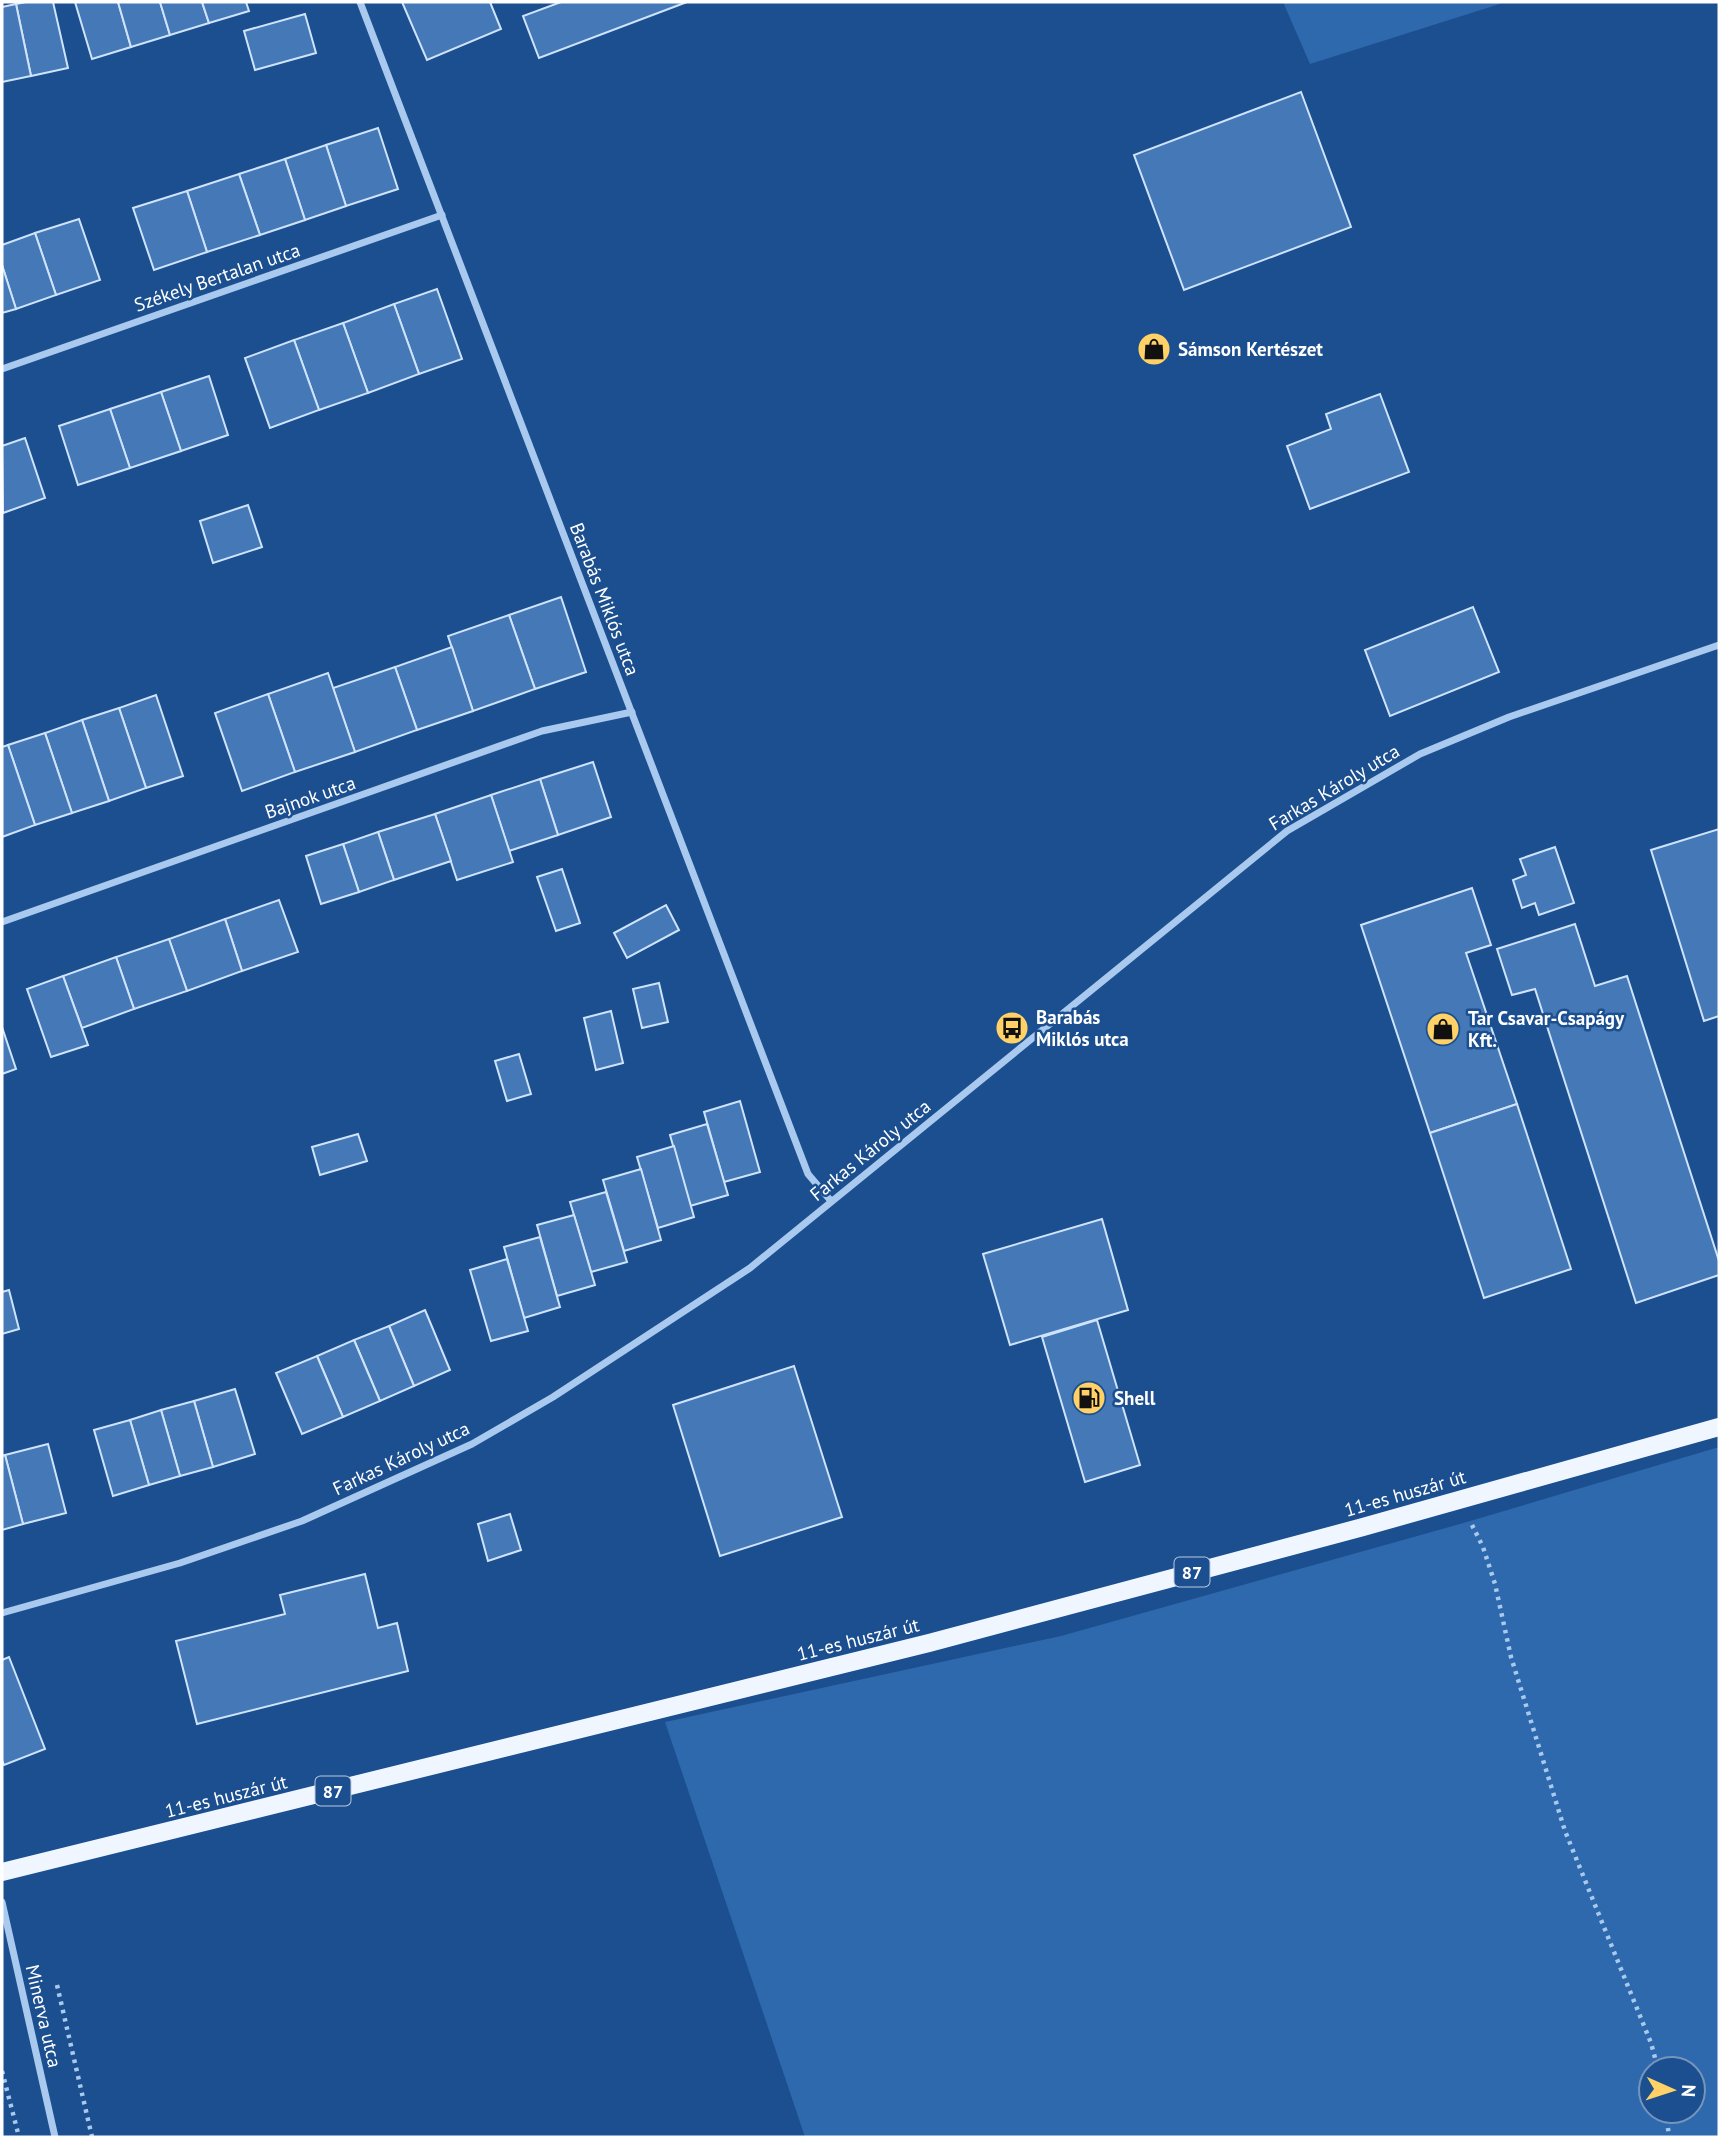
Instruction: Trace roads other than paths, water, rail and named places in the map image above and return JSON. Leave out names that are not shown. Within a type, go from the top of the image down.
[{"type":"main road","name":"11-es huszár út","points":[[2,1872],[929,1643],[1719,1427]]},
{"type":"street","name":"Barabás Miklós utca","points":[[360,2],[807,1174],[831,1201]]},
{"type":"street","name":"Székely Bertalan utca","points":[[2,369],[442,215]]},
{"type":"street","name":"Farkas Károly utca","points":[[2,1613],[180,1563],[302,1521],[472,1444],[553,1396],[750,1268],[1287,831],[1433,749],[1509,717],[1719,646]]},
{"type":"street","name":"Bajnok utca","points":[[2,922],[542,731],[632,712]]},
{"type":"street","name":"Minerva utca","points":[[2,1902],[55,2137]]},
{"type":"place","name":"Sámson Kertészet","points":[[1154,349]]},
{"type":"place","name":"Barabás Miklós utca","points":[[1012,1028]]},
{"type":"place","name":"Tar Csavar-Csapágy Kft.","points":[[1443,1029]]},
{"type":"place","name":"Shell","points":[[1089,1398]]}]
